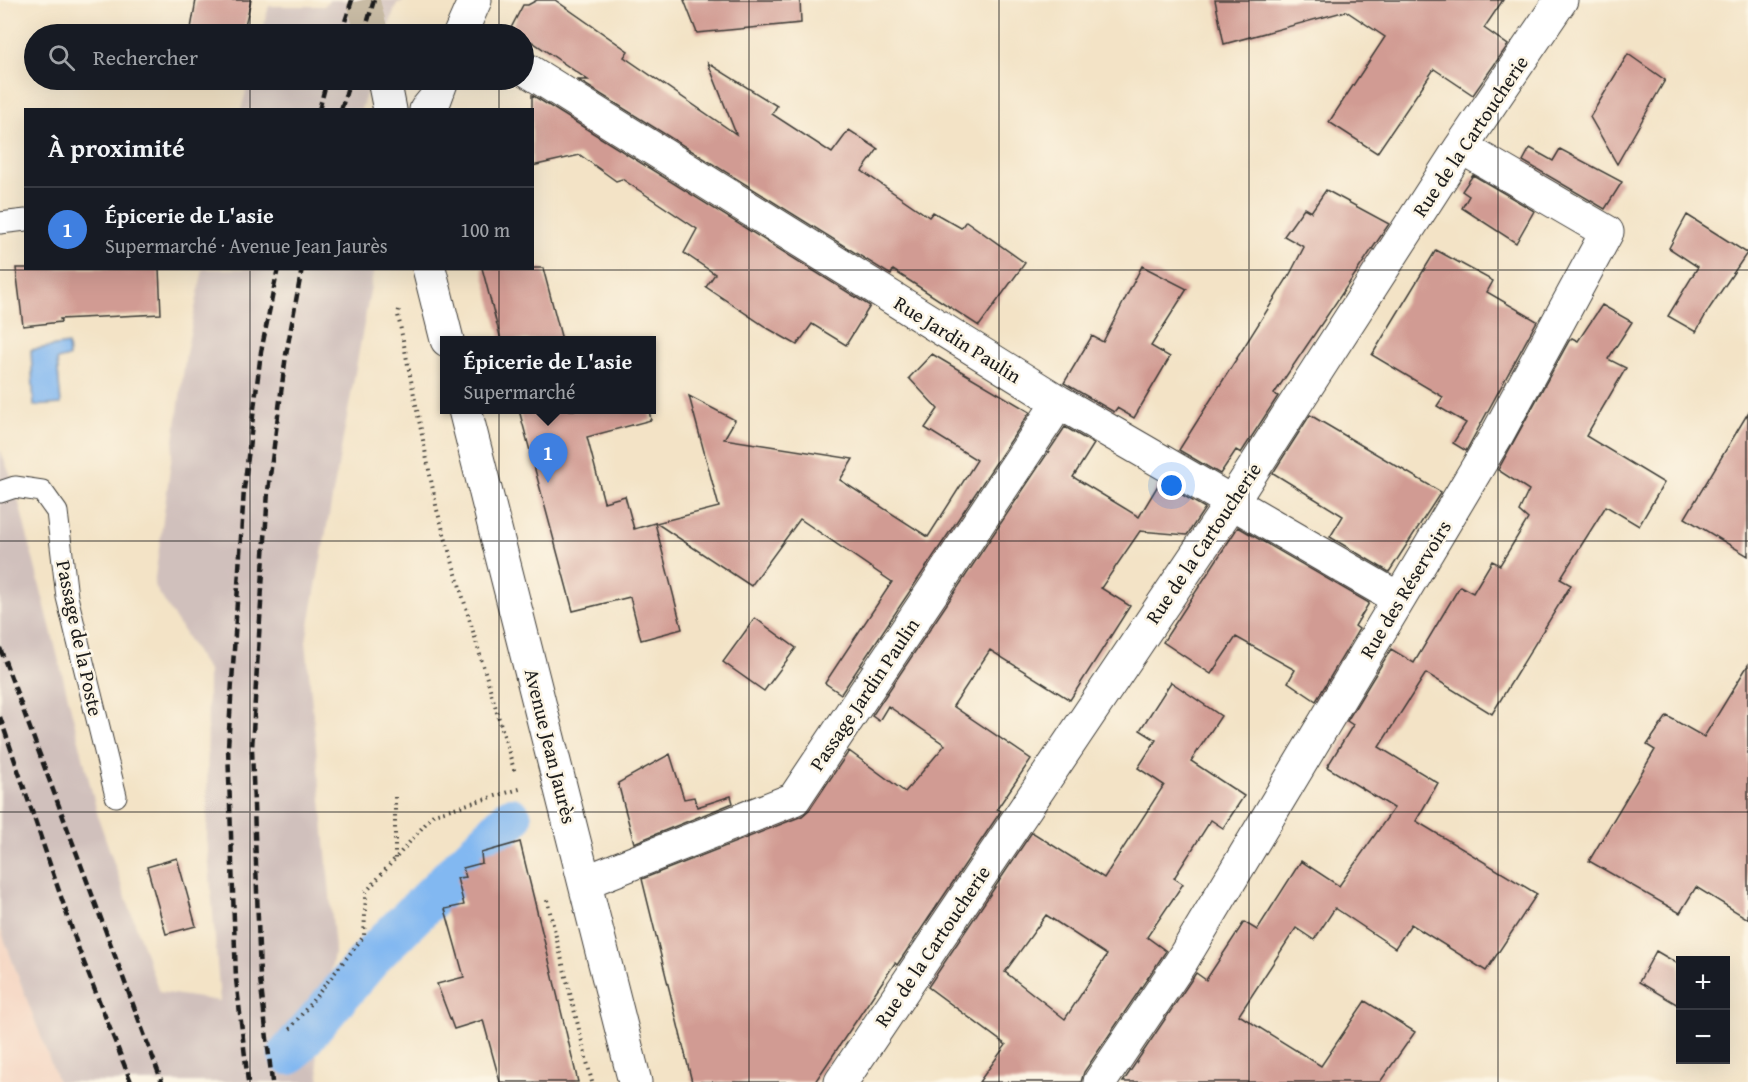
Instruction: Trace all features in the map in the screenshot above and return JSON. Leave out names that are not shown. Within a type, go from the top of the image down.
[{"type":"street","points":[[467,24],[475,0]]},
{"type":"street","name":"Rue de la Cartoucherie","points":[[841,1082],[1232,501],[1461,147],[1561,0]]},
{"type":"street","name":"Rue Jardin Paulin","points":[[534,74],[1059,402],[1399,600]]},
{"type":"street","points":[[386,90],[390,108]]},
{"type":"street","points":[[428,108],[438,90]]},
{"type":"street","name":"Rue des Réservoirs","points":[[1100,1082],[1182,962],[1399,600],[1498,433],[1607,232],[1461,147]]},
{"type":"street","points":[[430,270],[446,336]]},
{"type":"street","name":"Passage Jardin Paulin","points":[[585,882],[794,799],[1059,402]]},
{"type":"street","name":"Avenue Jean Jaurès","points":[[466,414],[635,1082]]},
{"type":"lane","points":[[0,223],[24,220]]},
{"type":"lane","name":"Passage de la Poste","points":[[0,492],[15,487],[42,491],[57,512],[67,597],[117,796]]},
{"type":"path","points":[[400,303],[398,315],[437,510],[516,777]]},
{"type":"path","points":[[290,1029],[364,936],[366,892],[434,814],[560,779]]},
{"type":"path","points":[[520,789],[522,800]]},
{"type":"path","points":[[395,797],[395,859]]},
{"type":"path","points":[[545,890],[592,1082]]},
{"type":"shaded area","points":[[329,0],[403,0],[397,3],[390,24],[264,24],[269,6],[324,6]]},
{"type":"shaded area","points":[[246,90],[368,90],[361,108],[242,108]]},
{"type":"shaded area","points":[[203,270],[374,270],[306,641],[335,948],[316,1051],[320,1082],[58,1082],[0,928],[0,449],[15,487],[99,820],[159,992],[220,1001],[207,839],[208,671],[154,585],[186,353]]},
{"type":"shaded area","points":[[0,928],[58,1082],[0,1082]]},
{"type":"water","points":[[68,344],[69,357],[57,360],[61,404],[34,406],[31,350]]},
{"type":"building","points":[[196,0],[251,0],[245,24],[192,24]]},
{"type":"building","points":[[537,0],[555,0],[628,51],[624,57],[736,134],[708,63],[777,106],[772,114],[832,153],[849,130],[878,149],[862,171],[929,217],[933,212],[961,228],[966,221],[1025,263],[979,326],[893,270],[891,275],[578,80],[588,80],[534,43],[534,24],[513,24],[523,5]]},
{"type":"building","points":[[684,0],[800,0],[801,23],[697,33]]},
{"type":"building","points":[[1215,0],[1503,0],[1484,28],[1508,45],[1473,95],[1434,69],[1377,153],[1329,122],[1385,37],[1346,11],[1224,44]]},
{"type":"building","points":[[1628,54],[1665,80],[1617,164],[1590,117]]},
{"type":"building","points":[[532,95],[870,306],[846,345],[812,324],[797,345],[706,287],[715,274],[684,253],[697,229],[622,179],[616,181],[580,155],[534,166],[534,108],[532,108]]},
{"type":"building","points":[[1530,148],[1553,161],[1560,149],[1622,182],[1605,209],[1523,161]]},
{"type":"building","points":[[1473,175],[1534,211],[1516,243],[1462,208],[1469,196],[1462,191]]},
{"type":"building","points":[[1326,190],[1389,224],[1274,394],[1278,396],[1241,453],[1236,450],[1220,474],[1179,450],[1290,274],[1304,247],[1284,236],[1304,208],[1311,212]]},
{"type":"building","points":[[1687,215],[1747,253],[1696,332],[1668,316],[1698,267],[1669,248]]},
{"type":"building","points":[[1436,250],[1493,281],[1487,292],[1537,321],[1466,451],[1453,443],[1466,423],[1437,406],[1443,397],[1372,355]]},
{"type":"building","points":[[1142,266],[1187,289],[1151,346],[1170,357],[1134,418],[1117,408],[1114,412],[1064,383],[1092,336],[1103,342]]},
{"type":"building","points":[[16,268],[24,268],[24,270],[159,270],[161,314],[60,319],[61,322],[23,326]]},
{"type":"building","points":[[543,268],[561,336],[500,336],[483,270]]},
{"type":"building","points":[[1602,305],[1632,322],[1608,359],[1626,368],[1586,436],[1664,483],[1639,526],[1606,506],[1560,579],[1571,585],[1492,714],[1426,673],[1379,747],[1438,783],[1416,821],[1537,894],[1486,971],[1411,924],[1395,948],[1335,908],[1314,940],[1296,928],[1239,1015],[1321,1066],[1365,1001],[1415,1032],[1380,1082],[1123,1082],[1196,973],[1206,980],[1244,922],[1257,930],[1301,861],[1339,886],[1394,808],[1327,767],[1353,725],[1347,721],[1391,649],[1414,663],[1460,586],[1473,593],[1492,561],[1500,565],[1528,519],[1519,511],[1529,490],[1498,470],[1569,341],[1572,338],[1578,341]]},
{"type":"building","points":[[932,354],[1030,412],[841,694],[825,683],[892,582],[800,519],[751,586],[656,523],[719,507],[689,396],[735,420],[724,439],[853,459],[840,480],[928,537],[977,460],[925,428],[938,409],[909,378]]},
{"type":"building","points":[[1748,413],[1748,556],[1685,518]]},
{"type":"building","points":[[520,414],[650,414],[651,420],[587,437],[604,502],[625,496],[634,529],[655,523],[682,629],[641,640],[630,597],[573,611]]},
{"type":"building","points":[[1310,415],[1441,492],[1389,572],[1330,537],[1343,516],[1273,473]]},
{"type":"building","points":[[1065,427],[1094,444],[1073,477],[1139,517],[1160,482],[1205,508],[1187,535],[1140,531],[1101,588],[1130,606],[1070,700],[990,650],[953,706],[1031,759],[997,809],[1001,811],[815,1082],[692,1082],[642,879],[802,816],[810,809],[849,751],[905,792],[945,745],[888,706],[879,721],[872,716]]},
{"type":"building","points":[[1238,527],[1369,603],[1355,626],[1359,629],[1316,701],[1288,682],[1295,670],[1236,637],[1211,674],[1163,642]]},
{"type":"building","points":[[755,618],[796,648],[764,691],[723,662]]},
{"type":"building","points":[[1748,665],[1748,919],[1696,887],[1680,913],[1589,861],[1655,750],[1647,745],[1667,716],[1704,737]]},
{"type":"building","points":[[1171,682],[1221,716],[1191,761],[1244,796],[1223,828],[1211,820],[1174,878],[1183,884],[1147,937],[1166,951],[1084,1072],[1081,1082],[979,1082],[1006,1045],[928,987],[1032,832],[1104,878],[1164,785],[1138,768],[1156,740],[1140,730]],"holes":[[[1046,915],[1107,955],[1065,1019],[1005,972]]]},
{"type":"building","points":[[670,754],[684,799],[694,797],[697,807],[731,796],[733,803],[634,843],[618,783]]},
{"type":"building","points":[[520,842],[578,1082],[500,1082],[483,1020],[454,1029],[437,984],[464,977],[445,909],[464,905],[457,878],[466,877],[463,868],[482,863],[481,853]]},
{"type":"building","points":[[177,858],[196,926],[166,934],[147,867]]},
{"type":"building","points":[[1656,951],[1676,963],[1676,1004],[1639,982]]},
{"type":"waterway","points":[[289,1054],[376,952],[511,818]]},
{"type":"tunnel","points":[[363,0],[369,24]]},
{"type":"railway","points":[[344,24],[352,0]]},
{"type":"railway","points":[[367,24],[374,0]]},
{"type":"railway","points":[[320,108],[324,90]]},
{"type":"railway","points":[[342,108],[347,90]]},
{"type":"railway","points":[[248,1082],[236,979],[228,747],[244,489],[261,352],[278,270]]},
{"type":"railway","points":[[272,1082],[260,978],[252,748],[268,491],[286,355],[302,270]]},
{"type":"railway","points":[[0,648],[162,1082]]},
{"type":"railway","points":[[0,717],[79,950],[131,1082]]},
{"type":"place","name":"Épicerie de L'asie","points":[[548,483]]}]
